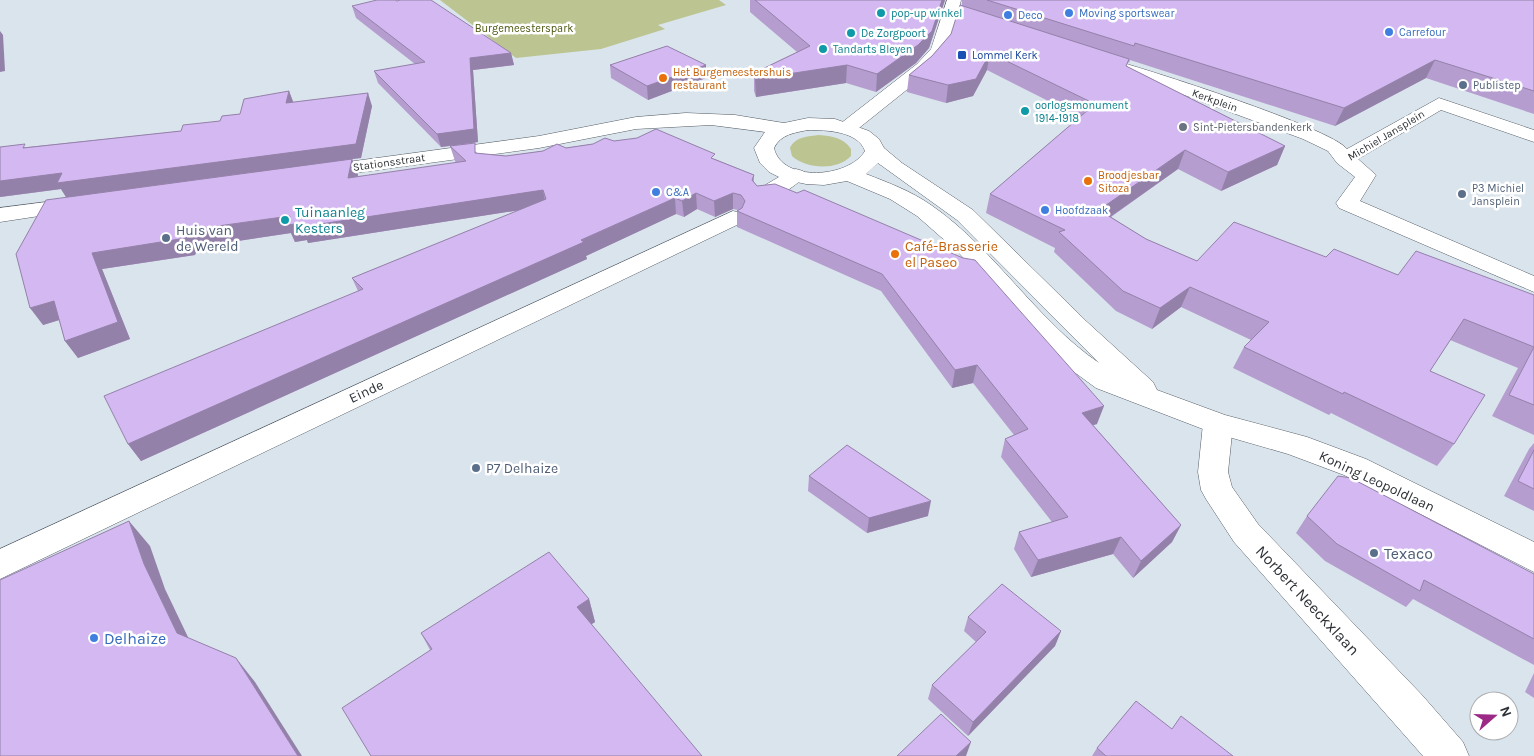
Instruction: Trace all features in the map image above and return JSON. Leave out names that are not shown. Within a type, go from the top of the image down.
[{"type":"main road","points":[[847,128],[924,68],[939,50],[952,6],[1006,31]]},
{"type":"main road","name":"Kerkplein","points":[[1102,62],[1166,82],[1310,135],[1335,146],[1344,159]]},
{"type":"main road","name":"Michiel Jansplein","points":[[1534,136],[1439,103],[1344,159],[1366,175],[1362,184],[1347,204],[1534,285]]},
{"type":"main road","name":"Stationsstraat","points":[[294,175],[539,142],[573,133],[617,126],[695,119],[734,121],[784,129]]},
{"type":"main road","points":[[814,124],[847,128],[872,142],[875,152],[873,161],[864,169],[850,175],[814,178],[796,175],[778,168],[767,158],[764,148],[770,137],[784,129],[814,124]]},
{"type":"main road","name":"Stationsstraat","points":[[539,142],[574,142],[655,134],[698,134],[721,136],[764,148]]},
{"type":"main road","name":"Koning Leopoldlaan","points":[[875,152],[965,215],[1077,327],[1157,401]]},
{"type":"main road","points":[[764,195],[796,175]]},
{"type":"main road","name":"Koning Leopoldlaan","points":[[850,175],[898,194],[925,211],[966,247],[1076,360],[1106,381],[1218,424],[1296,445],[1355,467],[1534,558]]},
{"type":"main road","points":[[0,215],[98,202]]},
{"type":"main road","name":"Einde","points":[[0,565],[733,218]]},
{"type":"main road","name":"Norbert Neeckxlaan","points":[[1218,424],[1212,472],[1217,490],[1246,533],[1408,708],[1449,756]]},
{"type":"green space","name":"Burgemeesterspark","points":[[440,0],[719,0],[726,5],[658,25],[665,29],[601,49],[516,58]]},
{"type":"green space","points":[[819,135],[833,137],[845,142],[851,149],[851,156],[838,164],[813,166],[805,164],[792,156],[790,148],[795,141]]},
{"type":"building","points":[[377,0],[431,0],[511,53],[470,58],[474,129],[437,134],[374,71],[425,62],[352,6]]},
{"type":"building","points":[[755,0],[942,0],[932,31],[918,45],[877,74],[847,65],[755,79],[754,73],[810,46]]},
{"type":"building","points":[[987,0],[1534,0],[1534,91],[1435,60],[1344,108],[1135,43],[1134,46]]},
{"type":"building","points":[[960,5],[1129,59],[1126,66],[1285,146],[1228,172],[1185,150],[1099,210],[1146,239],[1197,261],[1234,222],[1326,257],[1334,249],[1398,275],[1416,251],[1534,295],[1534,347],[1464,319],[1430,371],[1485,395],[1454,444],[1244,347],[1269,322],[1190,287],[1160,308],[1123,291],[1059,232],[1065,230],[990,194],[1095,104],[990,53],[976,79],[948,85],[909,75],[932,56],[951,34]]},
{"type":"building","points":[[667,46],[706,65],[647,86],[610,65]]},
{"type":"building","points":[[289,91],[286,103],[368,93],[356,144],[57,183],[62,173],[0,181],[0,147],[25,144],[23,148],[181,131],[183,125],[220,121],[222,116],[240,114],[244,99]]},
{"type":"building","points":[[656,129],[715,154],[711,158],[754,175],[752,180],[757,186],[775,184],[797,193],[804,190],[963,258],[975,260],[1104,406],[1082,413],[1181,525],[1141,561],[1121,537],[1038,560],[1019,532],[1068,517],[1005,439],[1028,429],[977,365],[955,370],[882,274],[737,211],[742,208],[745,201],[741,195],[733,193],[714,201],[696,193],[682,201],[675,198],[581,240],[584,242],[128,444],[104,396],[363,289],[352,278],[546,199],[543,190],[301,227],[301,223],[288,225],[290,216],[189,230],[186,238],[92,253],[118,322],[65,341],[54,301],[30,308],[16,254],[46,200],[352,159],[348,178],[466,161],[450,146],[475,143],[475,153],[506,156],[543,151],[557,144],[566,148],[593,144],[605,138],[614,141],[637,138]]},
{"type":"building","points":[[1534,347],[1534,405],[1509,395]]},
{"type":"building","points":[[847,445],[931,501],[869,518],[809,476]]},
{"type":"building","points":[[1534,450],[1534,489],[1518,481]]},
{"type":"building","points":[[1338,476],[1351,478],[1534,574],[1534,639],[1424,580],[1420,591],[1337,544],[1307,516]]},
{"type":"building","name":"Delhaize","points":[[129,521],[144,564],[177,633],[236,658],[298,756],[0,756],[0,580]]},
{"type":"building","points":[[549,552],[589,599],[577,607],[702,756],[371,756],[342,708],[432,649],[421,633]]},
{"type":"building","points":[[1002,584],[1061,631],[973,722],[932,685],[986,632],[968,617]]},
{"type":"building","points":[[1136,701],[1172,729],[1181,716],[1233,756],[1106,756],[1097,748]]},
{"type":"building","points":[[941,714],[971,742],[956,756],[897,756]]},
{"type":"place","name":"pop-up winkel","points":[[881,13]]},
{"type":"place","name":"Moving sportswear","points":[[1069,13]]},
{"type":"place","name":"Deco","points":[[1008,15]]},
{"type":"place","name":"Carrefour","points":[[1389,32]]},
{"type":"place","name":"De Zorgpoort","points":[[851,33]]},
{"type":"place","name":"Tandarts Bleyen","points":[[823,49]]},
{"type":"place","name":"Lommel Kerk","points":[[962,55]]},
{"type":"place","name":"Het Burgemeestershuis restaurant","points":[[663,78]]},
{"type":"place","name":"Publistep","points":[[1463,85]]},
{"type":"place","name":"oorlogsmonument 1914-1918","points":[[1025,111]]},
{"type":"place","name":"Sint-Pietersbandenkerk","points":[[1183,127]]},
{"type":"place","name":"Broodjesbar Sitoza","points":[[1088,181]]},
{"type":"place","name":"C&A","points":[[656,192]]},
{"type":"place","name":"P3 Michiel Jansplein","points":[[1462,194]]},
{"type":"place","name":"Hoofdzaak","points":[[1045,210]]},
{"type":"place","name":"Tuinaanleg Kesters","points":[[285,220]]},
{"type":"place","name":"Huis van de Wereld","points":[[166,238]]},
{"type":"place","name":"Café-Brasserie el Paseo","points":[[895,254]]},
{"type":"place","name":"P7 Delhaize","points":[[476,468]]},
{"type":"place","name":"Texaco","points":[[1374,553]]},
{"type":"place","name":"Delhaize","points":[[94,638]]}]
